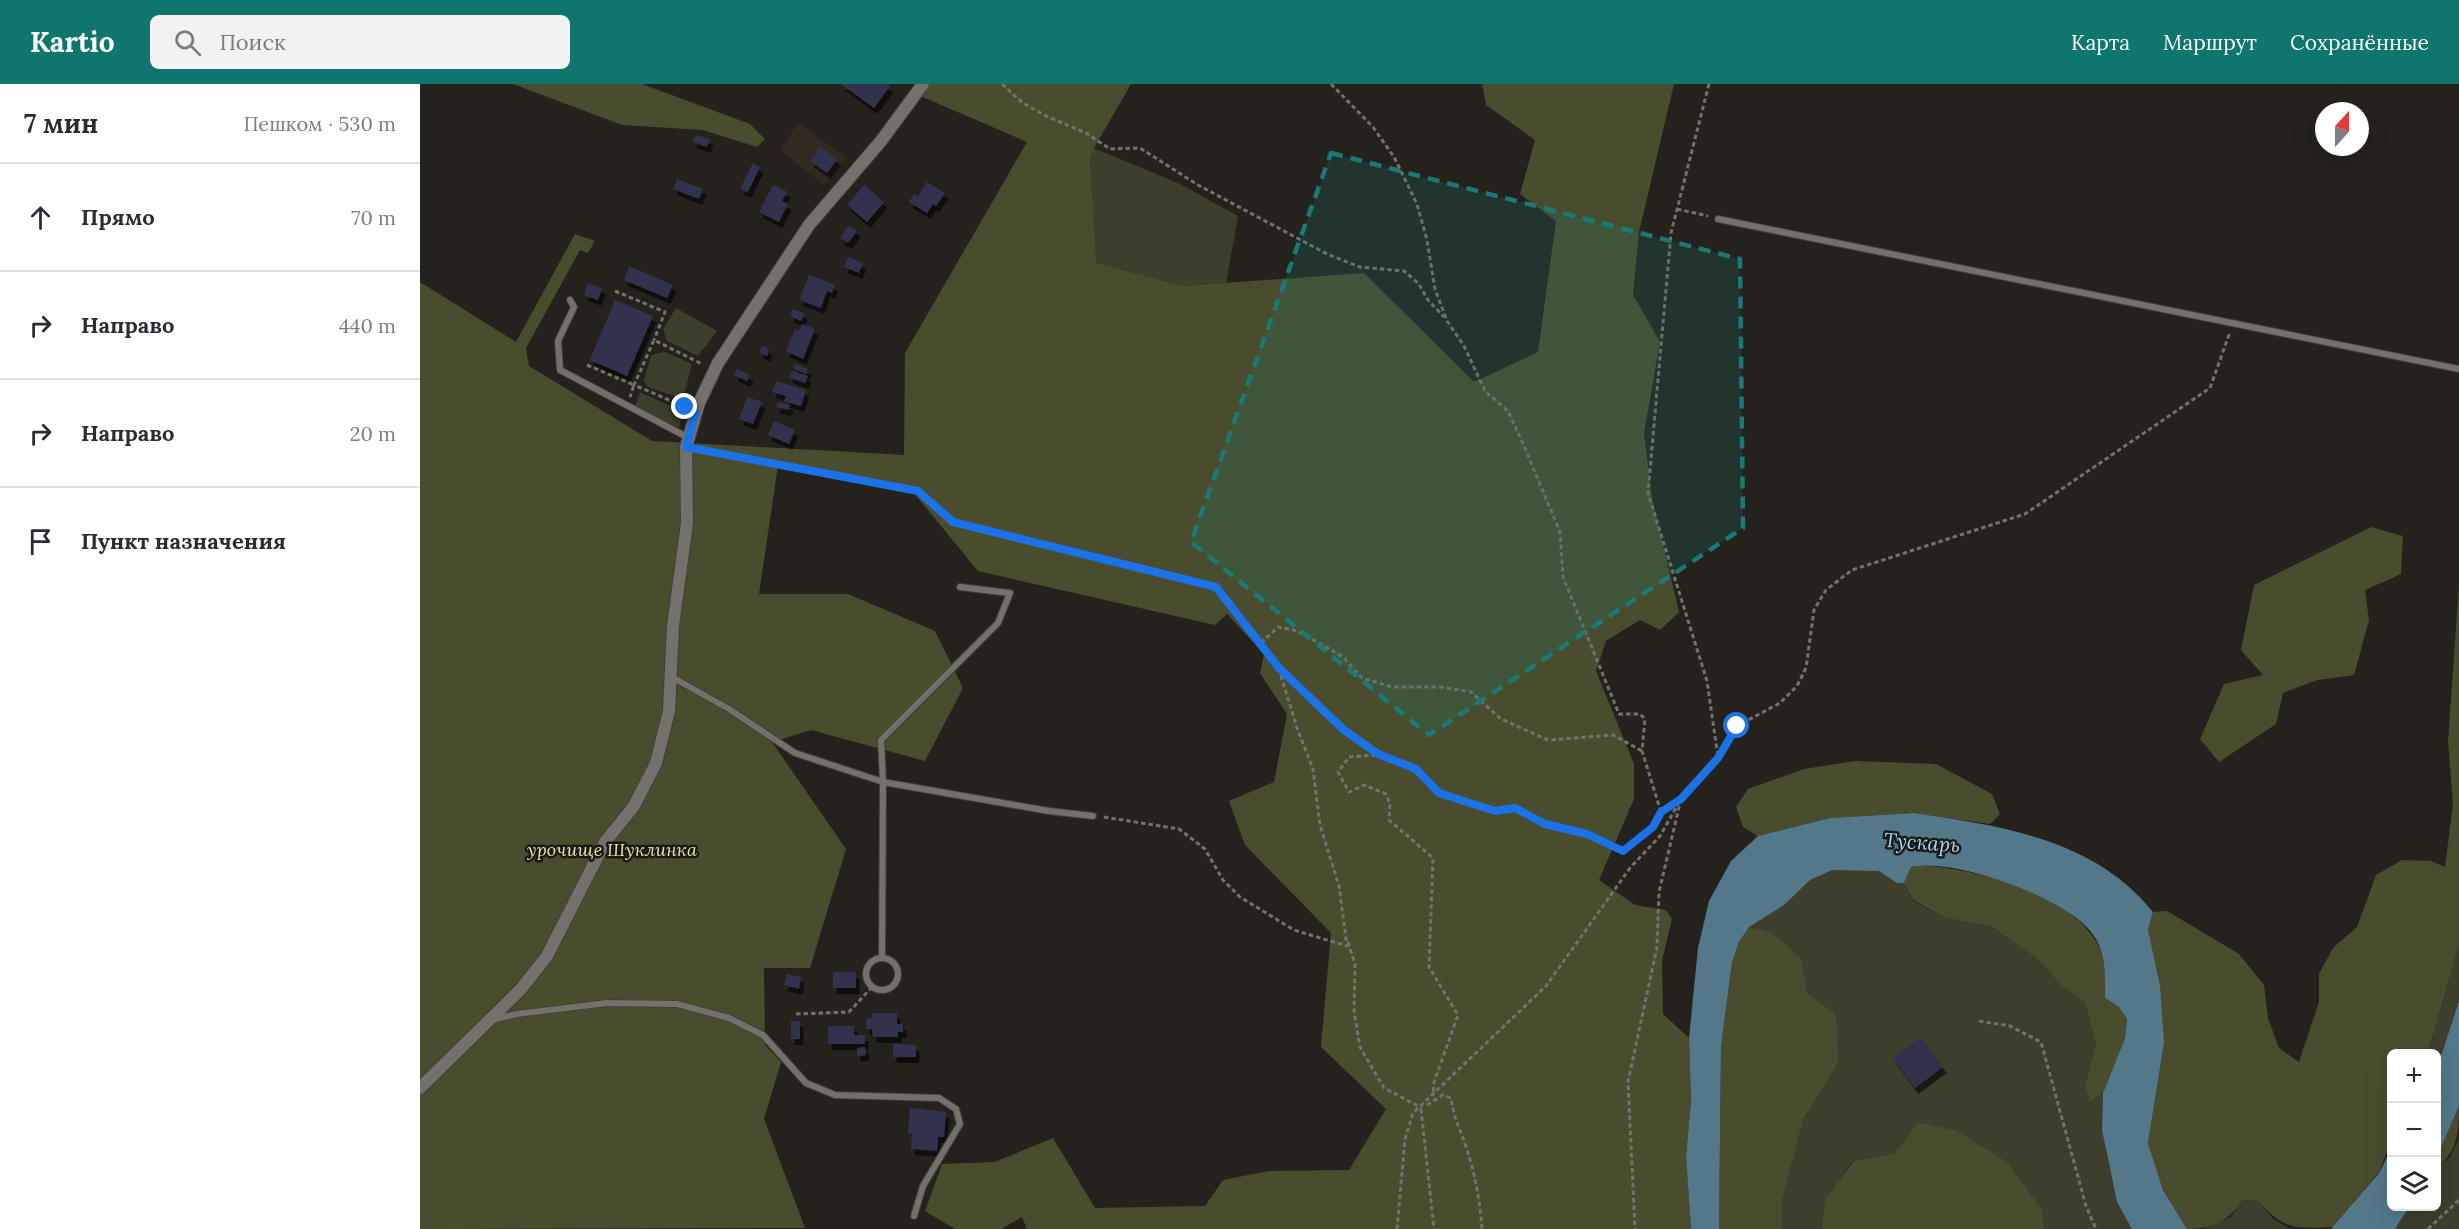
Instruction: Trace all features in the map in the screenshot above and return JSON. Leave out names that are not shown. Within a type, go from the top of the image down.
[{"type":"street","points":[[420,1088],[522,989],[547,957],[605,842],[634,806],[656,763],[669,711],[673,626],[687,523],[687,442],[696,412],[715,370],[809,225],[881,141],[923,84]]},
{"type":"lane","points":[[1718,219],[2459,369]]},
{"type":"lane","points":[[570,300],[574,307],[558,341],[560,370],[687,442]]},
{"type":"lane","points":[[882,958],[883,782],[881,740],[998,623],[1010,593],[960,587]]},
{"type":"lane","points":[[670,676],[729,709],[795,753],[883,782],[1049,811],[1093,816]]},
{"type":"lane","points":[[882,958],[896,966],[897,981],[886,990],[872,987],[867,981],[867,967],[872,961],[882,958]]},
{"type":"lane","points":[[490,1021],[517,1014],[607,1003],[677,1004],[729,1018],[763,1035],[806,1083],[835,1095],[939,1098],[956,1109],[960,1124],[923,1186],[914,1216]]},
{"type":"path","points":[[1002,84],[1023,103],[1046,116],[1086,133],[1110,148],[1140,147],[1198,185],[1327,254],[1360,267],[1404,272],[1418,282],[1428,300],[1447,321],[1464,346],[1485,391],[1508,411],[1521,439],[1560,532],[1563,577],[1620,714],[1640,714],[1645,719],[1642,751],[1661,812]]},
{"type":"path","points":[[1331,84],[1373,127],[1394,157],[1417,204],[1427,240],[1435,289],[1447,321]]},
{"type":"path","points":[[1709,84],[1671,233],[1648,493],[1707,681],[1718,758]]},
{"type":"path","points":[[1677,209],[1718,219]]},
{"type":"path","points":[[615,291],[665,312],[626,407]]},
{"type":"path","points":[[1421,1108],[1546,986],[1630,868],[1660,836],[1681,799],[1718,758],[1737,726],[1780,703],[1797,686],[1806,669],[1814,610],[1826,590],[1852,570],[2025,513],[2210,388],[2233,323]]},
{"type":"path","points":[[654,340],[715,370]]},
{"type":"path","points":[[587,365],[696,412]]},
{"type":"path","points":[[687,442],[918,491],[953,522],[1216,587],[1279,668],[1344,730],[1378,754],[1416,769],[1439,793],[1495,811],[1515,808],[1545,824],[1587,834],[1623,851],[1653,827],[1661,812],[1681,799]]},
{"type":"path","points":[[1260,643],[1278,627],[1298,631],[1343,657],[1362,678],[1392,687],[1441,687],[1471,692],[1501,719],[1548,740],[1613,735],[1642,751]]},
{"type":"path","points":[[1093,816],[1179,829],[1205,849],[1222,880],[1240,897],[1294,930],[1347,946],[1339,886],[1320,825],[1313,769],[1297,728],[1279,668]]},
{"type":"path","points":[[1378,754],[1349,757],[1338,772],[1349,792],[1364,785],[1386,794],[1390,804],[1389,820],[1433,858],[1429,967],[1458,1016],[1434,1082],[1433,1096]]},
{"type":"path","points":[[1635,1229],[1628,1082],[1658,947],[1659,892],[1681,799]]},
{"type":"path","points":[[1346,934],[1355,964],[1354,1010],[1360,1047],[1384,1088],[1421,1108]]},
{"type":"path","points":[[796,1014],[849,1012],[872,987]]},
{"type":"path","points":[[1979,1021],[2010,1026],[2041,1042],[2086,1206],[2096,1229]]},
{"type":"path","points":[[1397,1229],[1407,1128],[1413,1113],[1443,1095],[1451,1098],[1454,1120],[1475,1175],[1482,1229]]},
{"type":"path","points":[[1421,1108],[1434,1229]]},
{"type":"path","points":[[2428,1229],[2459,1200]]},
{"type":"highlighted area","points":[[1331,153],[1740,259],[1743,528],[1429,735],[1191,542]]},
{"type":"shaded area","points":[[798,123],[846,157],[824,185],[780,150]]},
{"type":"green space","points":[[513,84],[642,84],[750,124],[765,139],[757,147],[703,130],[622,125]]},
{"type":"green space","name":"урочище Шуклинка","points":[[926,84],[1131,84],[1094,148],[1090,160],[1096,263],[1183,286],[1364,273],[1474,382],[1538,352],[1556,221],[1520,194],[1535,140],[1486,105],[1482,84],[1674,84],[1639,232],[1633,295],[1660,342],[1644,433],[1652,498],[1679,612],[1660,630],[1640,620],[1606,641],[1596,671],[1634,764],[1634,799],[1599,880],[1635,905],[1666,910],[1672,919],[1662,961],[1663,1014],[1689,1038],[1691,1100],[1686,1157],[1691,1229],[1027,1229],[1022,1217],[1001,1229],[955,1229],[925,1211],[942,1164],[995,1162],[1053,1138],[1095,1208],[1205,1206],[1223,1180],[1269,1171],[1349,1170],[1386,1109],[1321,1047],[1331,933],[1245,845],[1229,801],[1274,782],[1287,714],[1260,673],[1264,654],[1227,614],[1215,625],[978,571],[914,493],[778,465],[759,594],[848,594],[935,631],[963,688],[925,761],[811,730],[772,742],[846,849],[810,968],[764,968],[765,1045],[781,1062],[764,1119],[805,1228],[420,1229],[420,282],[516,342],[575,234],[595,241],[588,253],[580,250],[526,348],[529,366],[652,441],[904,455],[905,353],[1027,142],[918,95]]},
{"type":"green space","points":[[1094,148],[1180,184],[1238,216],[1226,283],[1183,286],[1095,263],[1090,161]]},
{"type":"green space","points":[[676,308],[717,331],[698,356],[667,341],[663,329]]},
{"type":"green space","points":[[665,352],[692,364],[683,399],[648,387],[644,381],[651,355]]},
{"type":"green space","points":[[640,392],[683,412],[679,428],[635,407]]},
{"type":"green space","points":[[2371,527],[2403,536],[2401,574],[2365,590],[2369,620],[2354,675],[2317,680],[2283,693],[2276,724],[2219,762],[2200,739],[2224,684],[2263,675],[2241,650],[2254,585]]},
{"type":"green space","points":[[2459,585],[2459,945],[2429,1049],[2387,1049],[2387,1152],[2379,1172],[2333,1227],[2308,1228],[2290,1225],[2275,1217],[2258,1201],[2243,1200],[2232,1213],[2219,1222],[2205,1227],[2187,1229],[2163,1190],[2148,1143],[2164,1043],[2148,930],[2153,912],[2167,911],[2239,954],[2264,985],[2268,1018],[2279,1048],[2299,1062],[2319,1002],[2319,974],[2333,948],[2357,927],[2376,875],[2402,860],[2431,861],[2445,867],[2453,804],[2448,741]]},
{"type":"green space","points":[[1855,761],[1936,764],[1992,794],[2000,814],[1990,824],[1914,813],[1830,818],[1758,836],[1743,827],[1736,807],[1748,789],[1804,769]]},
{"type":"green space","points":[[1868,860],[1904,883],[1913,901],[1946,918],[1991,926],[2035,957],[2063,987],[2085,1002],[2096,1044],[2085,1086],[2092,1102],[2103,1093],[2108,1163],[2118,1197],[2132,1229],[2044,1229],[2043,1210],[1895,1153],[1853,1161],[1826,1199],[1822,1229],[1782,1229],[1782,1201],[1804,1118],[1839,1062],[1836,1014],[1807,993],[1770,931],[1749,927],[1825,866]]},
{"type":"green space","points":[[1920,865],[1971,872],[2026,889],[2074,916],[2092,935],[2105,961],[2105,998],[2119,1007],[2127,1019],[2125,1038],[2103,1093],[2091,1102],[2085,1086],[2096,1044],[2085,1002],[2063,987],[2035,957],[1991,926],[1946,918],[1913,900],[1904,883],[1911,867]]},
{"type":"green space","points":[[1749,927],[1770,931],[1801,958],[1807,993],[1836,1014],[1839,1062],[1804,1118],[1782,1201],[1782,1229],[1719,1229],[1721,1047],[1732,962],[1739,942]]},
{"type":"green space","points":[[2459,945],[2459,1001],[2441,1056],[2441,1049],[2429,1049]]},
{"type":"green space","points":[[2459,1106],[2456,1140],[2449,1155],[2441,1164],[2441,1148]]},
{"type":"green space","points":[[1918,1123],[1955,1130],[2007,1162],[2043,1211],[2044,1229],[1822,1229],[1825,1199],[1854,1161],[1895,1153]]},
{"type":"green space","points":[[2459,1138],[2459,1229],[2395,1229],[2406,1211],[2441,1211],[2441,1165],[2450,1157]]},
{"type":"green space","points":[[2243,1200],[2258,1201],[2273,1219],[2290,1229],[2203,1229],[2231,1217]]},
{"type":"water","name":"Тускарь","points":[[1914,813],[2013,831],[2075,852],[2103,868],[2129,887],[2153,912],[2148,930],[2160,986],[2164,1043],[2148,1143],[2163,1190],[2187,1229],[2132,1229],[2117,1202],[2102,1130],[2103,1093],[2125,1038],[2127,1019],[2119,1007],[2105,998],[2103,956],[2092,933],[2078,919],[2034,894],[1980,874],[1930,865],[1911,867],[1904,883],[1897,883],[1879,871],[1832,870],[1810,880],[1784,905],[1749,927],[1739,942],[1732,962],[1721,1047],[1719,1229],[1691,1229],[1686,1157],[1691,1100],[1689,1038],[1698,948],[1709,901],[1731,861],[1758,836],[1830,818]]},
{"type":"water","points":[[2459,1001],[2459,1106],[2441,1148],[2441,1103],[2441,1056]]},
{"type":"water","points":[[2387,1157],[2387,1211],[2406,1211],[2395,1229],[2331,1229],[2379,1173]]},
{"type":"building","points":[[841,84],[887,84],[890,86],[874,108]]},
{"type":"building","points":[[696,135],[710,139],[707,147],[693,142]]},
{"type":"building","points":[[820,147],[837,159],[827,173],[810,161]]},
{"type":"building","points":[[753,163],[760,167],[748,192],[740,189]]},
{"type":"building","points":[[677,179],[703,189],[699,199],[673,189]]},
{"type":"building","points":[[927,182],[945,193],[936,206],[933,204],[927,213],[909,202],[914,194],[918,196]]},
{"type":"building","points":[[773,185],[787,192],[782,201],[788,204],[779,222],[759,212]]},
{"type":"building","points":[[864,185],[884,202],[867,222],[847,205]]},
{"type":"building","points":[[849,225],[857,231],[848,243],[840,238]]},
{"type":"building","points":[[848,257],[863,263],[859,273],[844,267]]},
{"type":"building","points":[[629,266],[673,285],[667,298],[624,280]]},
{"type":"building","points":[[809,275],[835,285],[832,293],[827,291],[821,308],[799,300]]},
{"type":"building","points":[[588,283],[602,288],[598,300],[584,295]]},
{"type":"building","points":[[615,300],[653,316],[627,376],[590,360]]},
{"type":"building","points":[[793,309],[804,313],[801,321],[790,316]]},
{"type":"building","points":[[802,324],[815,329],[803,359],[786,351],[795,329],[799,331]]},
{"type":"building","points":[[762,346],[769,349],[767,356],[759,352]]},
{"type":"building","points":[[795,364],[808,369],[806,374],[794,369]]},
{"type":"building","points":[[737,369],[750,375],[747,381],[734,375]]},
{"type":"building","points":[[792,371],[808,376],[805,383],[789,377]]},
{"type":"building","points":[[776,381],[806,390],[801,406],[784,401],[786,396],[772,392]]},
{"type":"building","points":[[747,397],[762,402],[753,424],[739,419]]},
{"type":"building","points":[[778,402],[790,405],[788,410],[776,407]]},
{"type":"building","points":[[774,421],[795,430],[789,444],[768,435]]},
{"type":"building","points":[[833,972],[856,972],[856,988],[833,988]]},
{"type":"building","points":[[787,974],[801,977],[799,989],[784,985]]},
{"type":"building","points":[[872,1013],[897,1013],[897,1024],[903,1024],[903,1032],[898,1032],[898,1037],[873,1037],[872,1029],[866,1029],[866,1019],[872,1018]]},
{"type":"building","points":[[791,1021],[800,1021],[800,1039],[791,1039]]},
{"type":"building","points":[[828,1026],[854,1026],[854,1035],[865,1035],[865,1044],[828,1044]]},
{"type":"building","points":[[1921,1037],[1943,1067],[1915,1088],[1893,1058]]},
{"type":"building","points":[[893,1044],[916,1045],[916,1057],[893,1057]]},
{"type":"building","points":[[865,1047],[866,1055],[857,1056],[857,1048]]},
{"type":"building","points":[[910,1108],[946,1112],[944,1137],[938,1137],[937,1151],[911,1149],[912,1134],[908,1134]]},
{"type":"route","points":[[685,407],[696,412],[686,447],[918,491],[953,522],[1216,587],[1279,668],[1344,730],[1378,754],[1416,769],[1439,793],[1495,811],[1515,808],[1545,824],[1587,834],[1623,851],[1653,827],[1661,812],[1681,799],[1718,758],[1737,726]]}]
